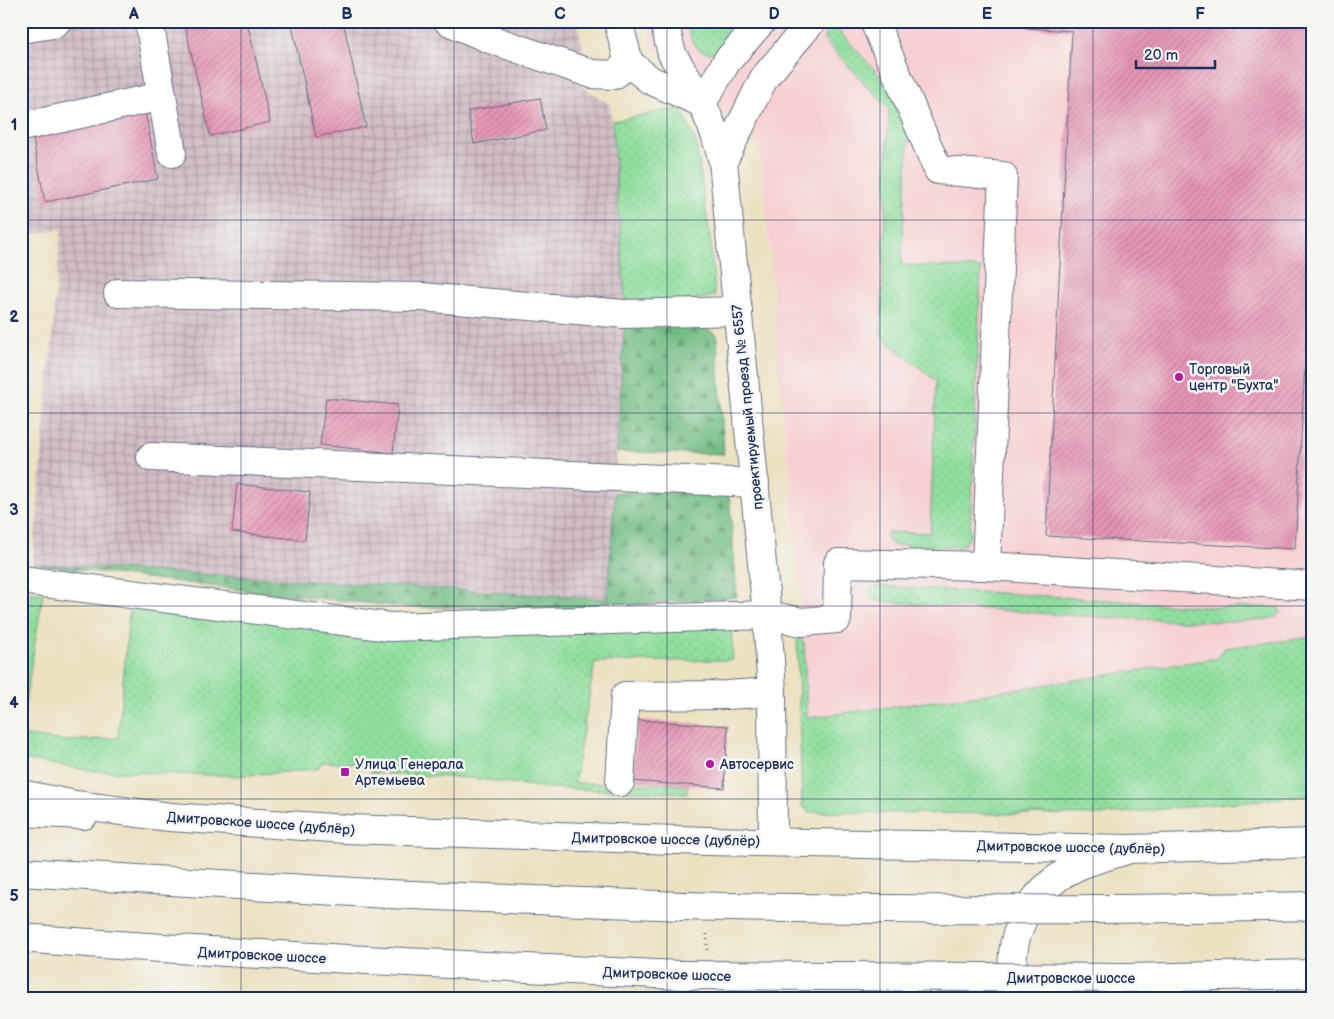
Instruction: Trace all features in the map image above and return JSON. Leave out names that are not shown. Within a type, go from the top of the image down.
[{"type":"main road","points":[[21,29],[54,24],[57,21]]},
{"type":"main road","points":[[149,21],[172,153]]},
{"type":"main road","points":[[448,21],[487,38],[592,74],[614,75],[629,63]]},
{"type":"main road","points":[[618,21],[629,63],[650,80],[702,103],[727,61],[762,21]]},
{"type":"main road","name":"проектируемый проезд № 6557","points":[[664,21],[672,54],[702,103],[714,130],[723,161],[767,615],[772,692],[773,841]]},
{"type":"main road","points":[[723,161],[764,78],[812,21]]},
{"type":"main road","points":[[874,21],[938,170],[1004,176],[986,566]]},
{"type":"main road","points":[[21,127],[162,96]]},
{"type":"main road","points":[[118,293],[421,297],[624,314],[738,311]]},
{"type":"main road","points":[[151,457],[755,484]]},
{"type":"main road","points":[[21,580],[390,627],[767,615],[802,622],[837,619],[838,563],[986,566],[1313,586]]},
{"type":"main road","points":[[620,782],[625,696],[727,695],[772,692]]},
{"type":"main road","name":"Дмитровское шоссе (дублёр)","points":[[21,794],[75,805],[170,817],[347,829],[708,841],[1130,849],[1313,843]]},
{"type":"main road","points":[[21,812],[94,816],[170,817]]},
{"type":"main road","points":[[1018,998],[1011,963],[1014,943],[1022,921],[1035,900],[1050,883],[1073,868],[1130,849]]},
{"type":"main road","points":[[21,872],[388,894],[683,906],[870,910],[1313,906]]},
{"type":"main road","name":"Дмитровское шоссе","points":[[21,938],[175,950],[384,962],[681,975],[1128,978],[1313,974]]},
{"type":"path","points":[[707,931],[707,950]]},
{"type":"shaded area","points":[[21,21],[577,21],[587,66],[577,83],[610,105],[625,300],[608,599],[33,564],[61,229],[21,236]]},
{"type":"shaded area","points":[[645,21],[1313,21],[1313,762],[803,724],[802,607],[778,360],[770,246],[758,142],[753,142],[652,49]]},
{"type":"green space","points":[[686,21],[744,21],[725,49],[714,53],[705,52],[696,46],[690,37]]},
{"type":"green space","points":[[825,28],[838,30],[906,104],[910,116],[901,265],[981,268],[970,533],[967,541],[960,547],[892,545],[887,539],[887,532],[930,533],[936,381],[881,336],[889,109],[825,41]]},
{"type":"green space","points":[[681,108],[696,143],[711,244],[715,296],[674,303],[625,300],[612,121]]},
{"type":"green space","points":[[624,327],[706,328],[717,335],[724,454],[617,452]]},
{"type":"green space","points":[[615,492],[729,492],[737,597],[574,609],[405,607],[259,592],[33,564],[607,599]]},
{"type":"green space","points":[[878,586],[1216,607],[1270,607],[1279,608],[1280,613],[1276,617],[1268,619],[1228,622],[1078,616],[877,601],[872,599],[870,594],[872,588]]},
{"type":"green space","points":[[31,592],[43,594],[21,728],[21,642]]},
{"type":"green space","points":[[130,602],[379,631],[731,622],[733,660],[595,662],[574,783],[688,785],[687,793],[549,788],[470,778],[371,773],[367,764],[323,762],[318,769],[237,776],[92,771],[28,760],[21,757],[21,735],[65,741],[118,738]]},
{"type":"green space","points":[[1313,637],[1313,795],[1100,815],[809,812],[802,806],[797,639],[801,639],[804,642],[807,718],[978,695],[1218,658],[1225,648]]},
{"type":"building","points":[[184,21],[247,21],[270,122],[210,136]]},
{"type":"building","points":[[291,21],[343,21],[366,127],[316,137]]},
{"type":"building","name":"Торговый центр \"Бухта\"","points":[[1028,21],[1313,21],[1313,218],[1295,549],[1046,536],[1072,31],[1028,28]]},
{"type":"building","points":[[540,98],[546,130],[474,144],[468,111]]},
{"type":"building","points":[[145,111],[158,179],[45,202],[32,134]]},
{"type":"building","points":[[326,398],[398,405],[393,453],[320,445]]},
{"type":"building","points":[[237,484],[310,492],[305,540],[232,532]]},
{"type":"building","points":[[637,720],[728,726],[724,788],[632,781]]},
{"type":"place","name":"Торговый центр \"Бухта\"","points":[[1179,377]]},
{"type":"place","name":"Автосервис","points":[[710,764]]},
{"type":"place","name":"Улица Генерала Артемьева","points":[[345,772]]}]
